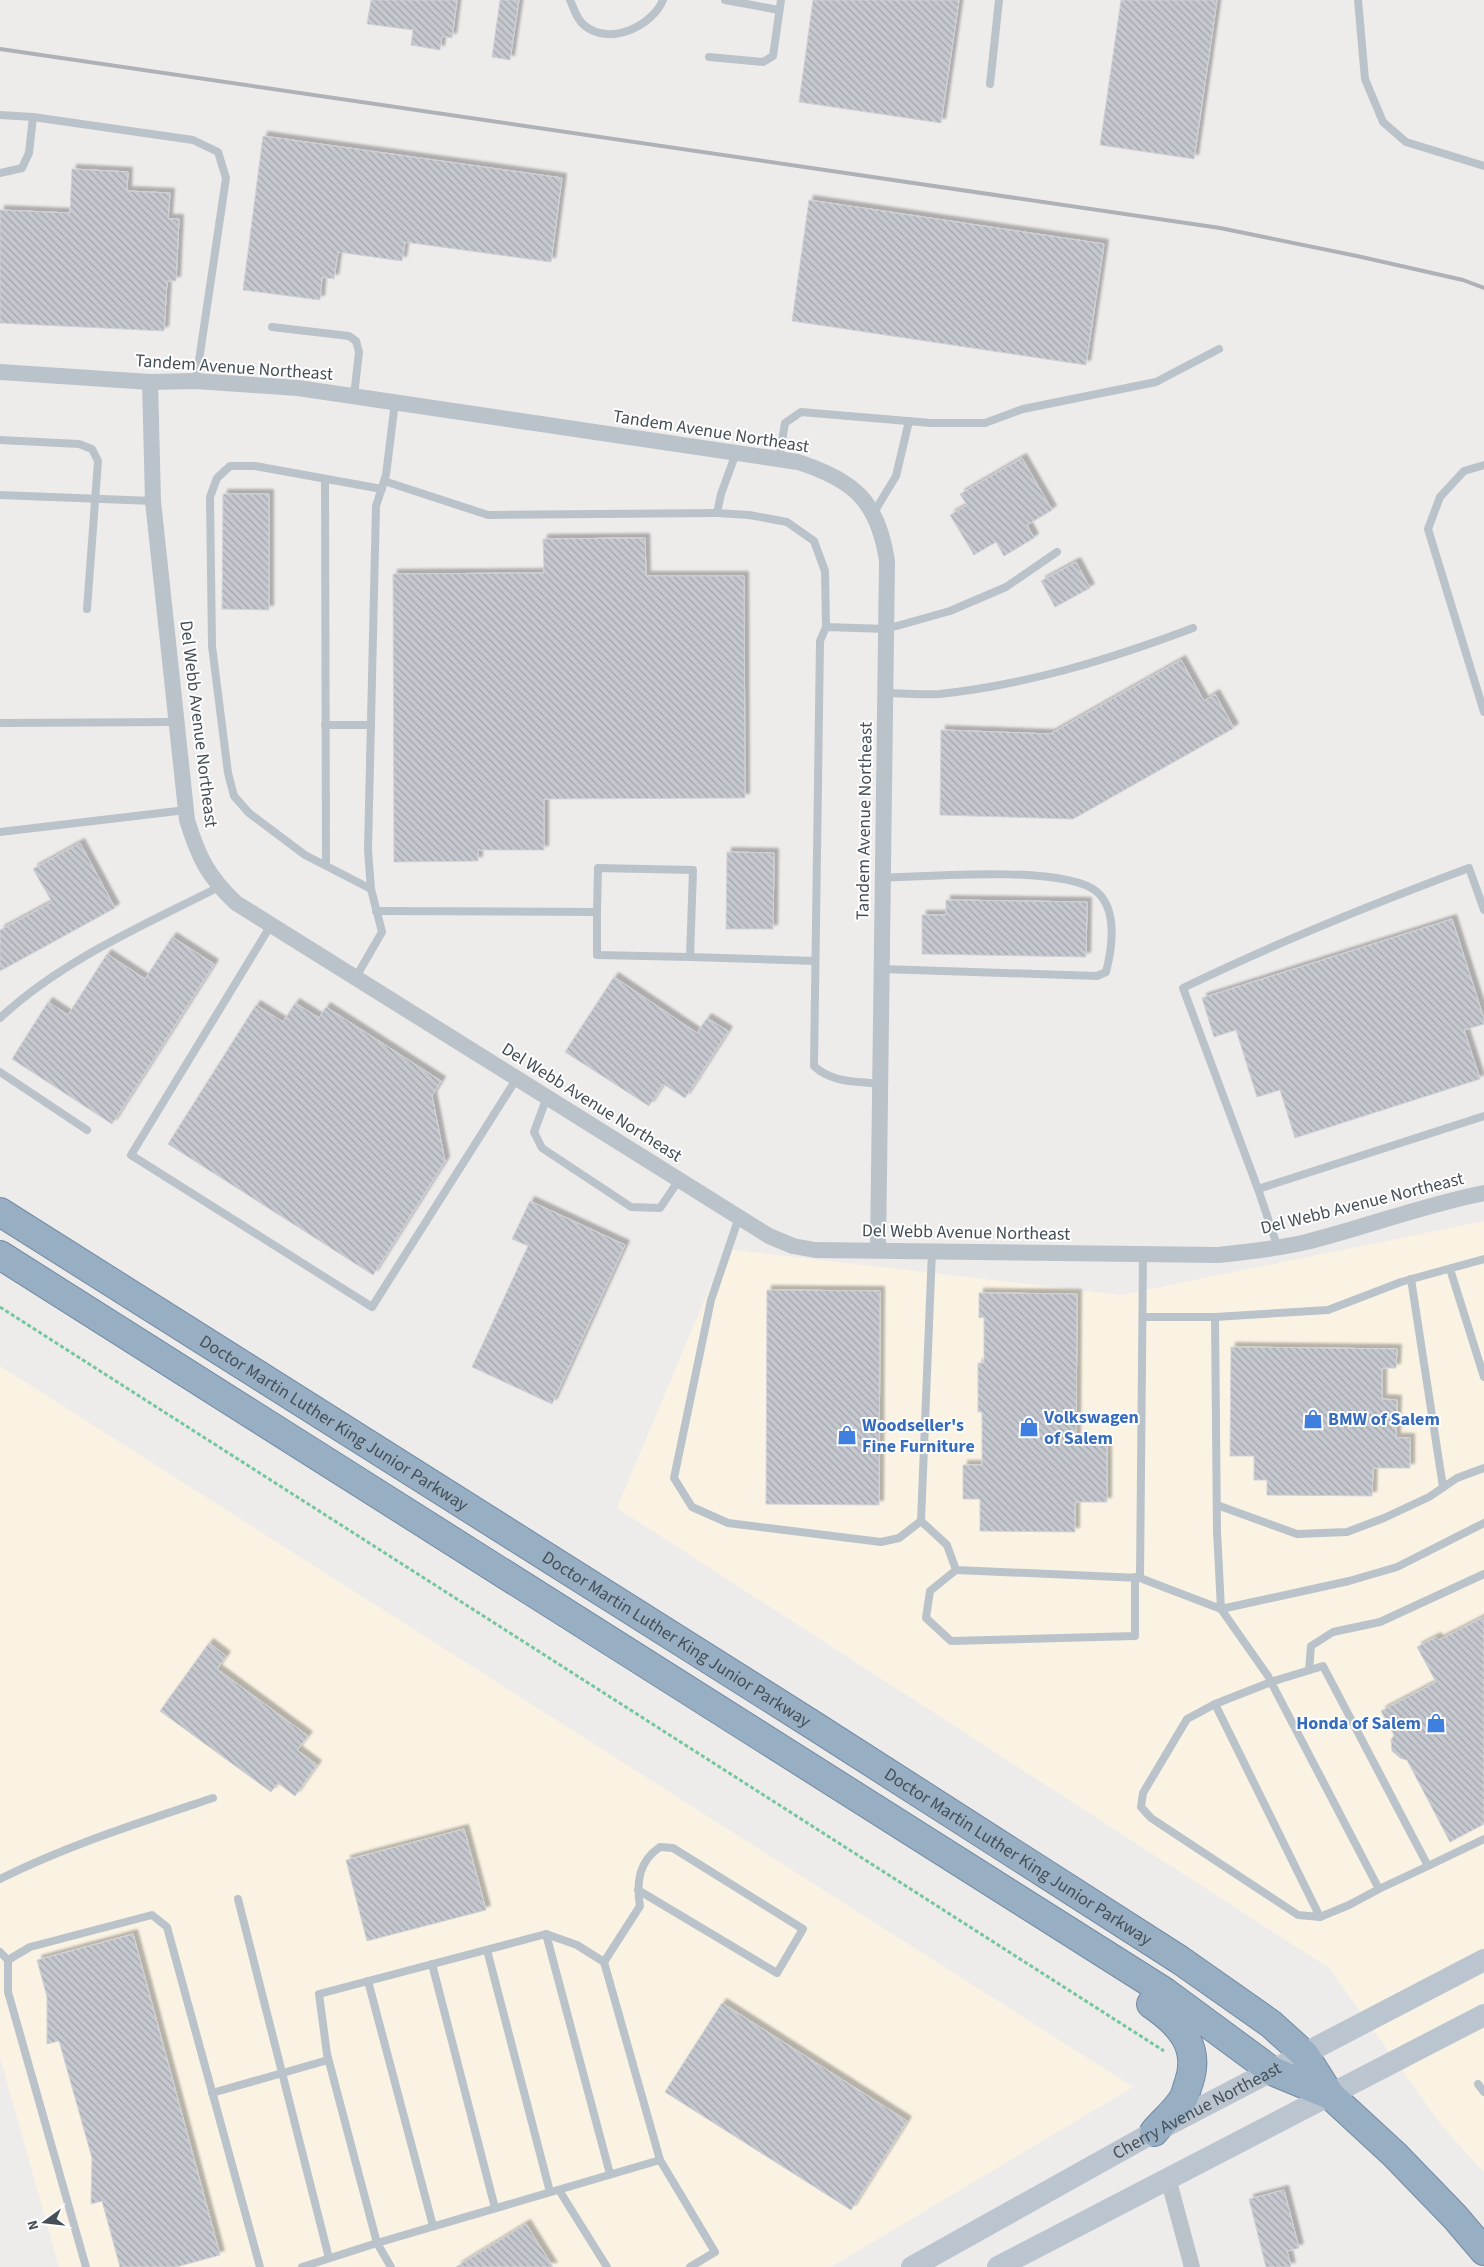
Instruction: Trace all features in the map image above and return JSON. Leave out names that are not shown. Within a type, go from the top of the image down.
[{"type":"highway","name":"Doctor Martin Luther King Junior Parkway","points":[[0,1212],[813,1725],[1180,1960],[1271,2024],[1304,2054],[1330,2095],[1395,2155],[1455,2217],[1484,2251]]},
{"type":"highway","name":"Doctor Martin Luther King Junior Parkway","points":[[0,1255],[1165,1992],[1272,2071],[1330,2095]]},
{"type":"highway","points":[[818,1771],[940,1866],[1158,2008],[1179,2027],[1190,2043],[1193,2053],[1192,2074],[1184,2097],[1154,2132]]},
{"type":"main road","name":"Cherry Avenue Northeast","points":[[912,2267],[1154,2132],[1484,1960]]},
{"type":"main road","points":[[998,2267],[1484,2015]]},
{"type":"street","name":"Tandem Avenue Northeast","points":[[0,372],[150,382],[196,382],[298,388],[798,462],[826,471],[848,483],[864,500],[873,514],[884,541],[887,561],[878,1250]]},
{"type":"street","name":"Del Webb Avenue Northeast","points":[[150,382],[153,501],[186,810],[196,848],[206,869],[218,887],[236,902],[356,978],[770,1236],[793,1246],[815,1250],[1218,1255],[1278,1248],[1306,1242],[1428,1205],[1484,1193]]},
{"type":"street","points":[[1168,2178],[1192,2267]]},
{"type":"lane","points":[[570,0],[577,16],[586,27],[600,33],[621,33],[636,28],[648,20],[658,11],[663,0]]},
{"type":"lane","points":[[725,0],[779,10]]},
{"type":"lane","points":[[709,57],[763,62],[773,56],[781,0]]},
{"type":"lane","points":[[990,84],[999,0]]},
{"type":"lane","points":[[1358,0],[1365,79],[1383,122],[1406,142],[1484,166]]},
{"type":"lane","points":[[0,115],[33,117],[193,140],[218,152],[226,178],[196,382]]},
{"type":"lane","points":[[0,173],[22,168],[29,153],[33,117]]},
{"type":"lane","points":[[272,327],[349,336],[356,341],[359,352],[354,396]]},
{"type":"lane","points":[[779,460],[786,423],[801,412],[909,420],[985,423],[1022,409],[1156,382],[1219,349]]},
{"type":"lane","points":[[356,978],[382,932],[370,888],[368,850],[376,506],[383,485],[394,402]]},
{"type":"lane","points":[[873,514],[896,476],[909,420]]},
{"type":"lane","points":[[0,440],[79,444],[92,449],[98,461],[88,609]]},
{"type":"lane","points":[[717,513],[721,494],[736,453]]},
{"type":"lane","points":[[1484,464],[1464,471],[1440,498],[1428,529],[1484,712]]},
{"type":"lane","points":[[370,888],[305,855],[248,813],[234,796],[226,763],[212,646],[210,603],[210,497],[217,478],[230,466],[247,466],[325,479],[383,485],[488,515],[717,513],[749,515],[787,522],[814,541],[825,570],[826,627],[820,641],[814,1066],[824,1075],[839,1080],[880,1084]]},
{"type":"lane","points":[[325,479],[326,864]]},
{"type":"lane","points":[[0,495],[153,501]]},
{"type":"lane","points":[[826,627],[886,629],[950,611],[1006,587],[1057,552]]},
{"type":"lane","points":[[885,693],[937,694],[1024,680],[1079,667],[1193,628]]},
{"type":"lane","points":[[0,723],[177,722]]},
{"type":"lane","points":[[325,725],[371,726]]},
{"type":"lane","points":[[0,832],[186,810]]},
{"type":"lane","points":[[690,957],[693,870],[598,868],[597,955],[816,961]]},
{"type":"lane","points":[[1278,1248],[1183,988],[1270,947],[1368,906],[1469,868],[1484,910]]},
{"type":"lane","points":[[882,969],[1097,976],[1106,972],[1111,933],[1105,903],[1097,892],[1080,882],[999,874],[883,878]]},
{"type":"lane","points":[[0,1018],[16,1003],[68,966],[218,887]]},
{"type":"lane","points":[[376,911],[597,912]]},
{"type":"lane","points":[[271,924],[131,1155],[372,1307],[517,1078]]},
{"type":"lane","points":[[0,1072],[87,1130]]},
{"type":"lane","points":[[547,1097],[534,1132],[542,1148],[631,1207],[660,1208],[679,1180]]},
{"type":"lane","points":[[1258,1189],[1484,1116]]},
{"type":"lane","points":[[739,1217],[711,1300],[674,1478],[692,1507],[728,1523],[881,1542],[899,1538],[921,1521]]},
{"type":"lane","points":[[932,1251],[921,1521],[947,1545],[956,1570]]},
{"type":"lane","points":[[1144,1254],[1138,1577],[1135,1636],[951,1641],[926,1618],[930,1591],[956,1570],[1138,1577],[1221,1609],[1349,1581],[1397,1567],[1484,1523]]},
{"type":"lane","points":[[1143,1316],[1215,1317],[1328,1310],[1412,1279],[1484,1259]]},
{"type":"lane","points":[[1450,1269],[1484,1377]]},
{"type":"lane","points":[[1412,1279],[1443,1487]]},
{"type":"lane","points":[[1215,1317],[1217,1505],[1221,1609],[1271,1682],[1380,1889]]},
{"type":"lane","points":[[1217,1505],[1297,1534],[1347,1532],[1384,1518],[1429,1496],[1457,1478],[1484,1468]]},
{"type":"lane","points":[[1309,1670],[1311,1646],[1333,1632],[1380,1622],[1484,1574]]},
{"type":"lane","points":[[1428,1866],[1322,1666],[1271,1682],[1215,1704],[1187,1720],[1143,1793],[1141,1807],[1152,1818],[1298,1915],[1320,1917],[1349,1905],[1484,1839]]},
{"type":"lane","points":[[1215,1704],[1320,1917]]},
{"type":"lane","points":[[0,1879],[35,1862],[93,1839],[213,1798]]},
{"type":"lane","points":[[604,1962],[640,1906],[638,1890],[640,1876],[649,1855],[660,1847],[673,1848],[803,1929],[777,1973],[638,1890]]},
{"type":"lane","points":[[238,1899],[329,2258]]},
{"type":"lane","points":[[8,1960],[30,1947],[152,1915],[166,1927],[260,2267]]},
{"type":"lane","points":[[546,1934],[610,2174]]},
{"type":"lane","points":[[391,2267],[377,2242],[328,2060],[319,1994],[546,1934],[577,1945],[604,1962],[660,2160],[715,2252],[690,2267]]},
{"type":"lane","points":[[487,1950],[550,2192]]},
{"type":"lane","points":[[0,1952],[8,1960],[8,1992],[86,2267]]},
{"type":"lane","points":[[432,1964],[495,2208]]},
{"type":"lane","points":[[368,1981],[433,2226]]},
{"type":"lane","points":[[212,2093],[328,2060]]},
{"type":"lane","points":[[1478,2084],[1484,2092]]},
{"type":"lane","points":[[302,2267],[377,2242],[660,2160]]},
{"type":"lane","points":[[559,2190],[607,2267]]},
{"type":"path","points":[[0,1307],[808,1822],[913,1892],[1071,1991],[1112,2019],[1168,2052]]},
{"type":"shaded area","points":[[1484,1221],[1484,2172],[1442,2126],[1329,1968],[617,1508],[726,1249],[1121,1295]]},
{"type":"shaded area","points":[[0,1366],[1133,2087],[831,2267],[59,2267],[0,2057]]},
{"type":"building","points":[[371,0],[457,0],[452,38],[442,36],[440,50],[411,45],[413,30],[367,24]]},
{"type":"building","points":[[500,0],[519,0],[510,60],[492,57]]},
{"type":"building","points":[[813,0],[959,0],[941,123],[799,102]]},
{"type":"building","points":[[1121,0],[1217,0],[1194,159],[1100,145]]},
{"type":"building","points":[[263,136],[562,178],[551,262],[405,242],[402,261],[338,252],[334,279],[322,277],[320,300],[243,290]]},
{"type":"building","points":[[72,169],[128,172],[127,191],[170,193],[168,219],[179,219],[176,281],[167,281],[164,331],[0,323],[0,210],[70,213]]},
{"type":"building","points":[[809,200],[1104,244],[1086,365],[792,321]]},
{"type":"building","points":[[1022,458],[1052,510],[1027,525],[1034,538],[1004,556],[996,542],[974,555],[950,515],[967,505],[960,494]]},
{"type":"building","points":[[223,494],[269,494],[269,610],[222,609]]},
{"type":"building","points":[[645,538],[646,576],[744,576],[745,798],[544,799],[544,850],[478,850],[478,861],[394,862],[393,574],[544,573],[543,539]]},
{"type":"building","points":[[1076,562],[1090,588],[1055,607],[1041,581]]},
{"type":"building","points":[[1181,660],[1204,701],[1215,694],[1234,728],[1073,819],[940,815],[941,730],[1050,734]]},
{"type":"building","points":[[80,843],[115,908],[0,971],[0,930],[52,902],[33,869]]},
{"type":"building","points":[[727,852],[774,853],[773,929],[726,929]]},
{"type":"building","points":[[946,900],[1087,902],[1086,957],[922,954],[922,915],[946,915]]},
{"type":"building","points":[[1452,919],[1484,1019],[1484,1024],[1464,1030],[1480,1079],[1295,1138],[1280,1090],[1257,1097],[1236,1030],[1214,1037],[1202,998]]},
{"type":"building","points":[[172,937],[214,964],[112,1124],[12,1059],[48,1002],[68,1015],[107,954],[145,979]]},
{"type":"building","points":[[614,977],[697,1033],[707,1018],[728,1031],[685,1098],[663,1084],[649,1106],[565,1052]]},
{"type":"building","points":[[295,1003],[319,1018],[326,1007],[441,1081],[432,1096],[445,1161],[373,1275],[168,1144],[256,1005],[283,1022]]},
{"type":"building","points":[[530,1201],[625,1245],[552,1404],[472,1367],[528,1246],[512,1239]]},
{"type":"building","points":[[767,1290],[880,1291],[879,1505],[766,1504]]},
{"type":"building","name":"Volkswagen of Salem","points":[[979,1293],[1077,1294],[1076,1442],[1107,1442],[1107,1502],[1075,1502],[1075,1532],[980,1531],[980,1499],[963,1499],[963,1465],[982,1465],[982,1412],[978,1412],[978,1363],[984,1363],[984,1317],[979,1318]]},
{"type":"building","name":"BMW of Salem","points":[[1231,1347],[1397,1349],[1396,1368],[1382,1368],[1382,1399],[1397,1400],[1396,1438],[1410,1438],[1410,1468],[1373,1468],[1372,1496],[1267,1495],[1267,1480],[1254,1480],[1254,1456],[1230,1456]]},
{"type":"building","name":"Honda of Salem","points":[[1484,1617],[1484,1824],[1450,1842],[1407,1760],[1400,1758],[1392,1751],[1391,1740],[1394,1735],[1381,1711],[1436,1682],[1417,1647],[1436,1637],[1439,1640]]},
{"type":"building","points":[[209,1643],[226,1656],[217,1669],[308,1736],[297,1750],[317,1765],[295,1796],[278,1783],[271,1792],[160,1711]]},
{"type":"building","points":[[464,1829],[486,1910],[367,1941],[346,1860]]},
{"type":"building","points":[[133,1934],[220,2255],[176,2267],[120,2267],[102,2201],[91,2204],[92,2158],[59,2041],[47,2044],[47,1997],[37,1960]]},
{"type":"building","points":[[722,2003],[907,2121],[851,2210],[665,2092]]},
{"type":"building","points":[[1284,2190],[1299,2248],[1287,2251],[1291,2267],[1266,2267],[1249,2199]]},
{"type":"building","points":[[526,2224],[553,2267],[456,2267]]},
{"type":"railway","points":[[0,49],[1220,228],[1463,280],[1484,288]]},
{"type":"place","name":"BMW of Salem","points":[[1313,1419]]},
{"type":"place","name":"Volkswagen of Salem","points":[[1029,1427]]},
{"type":"place","name":"Woodseller's Fine Furniture","points":[[847,1435]]},
{"type":"place","name":"Honda of Salem","points":[[1436,1723]]}]
